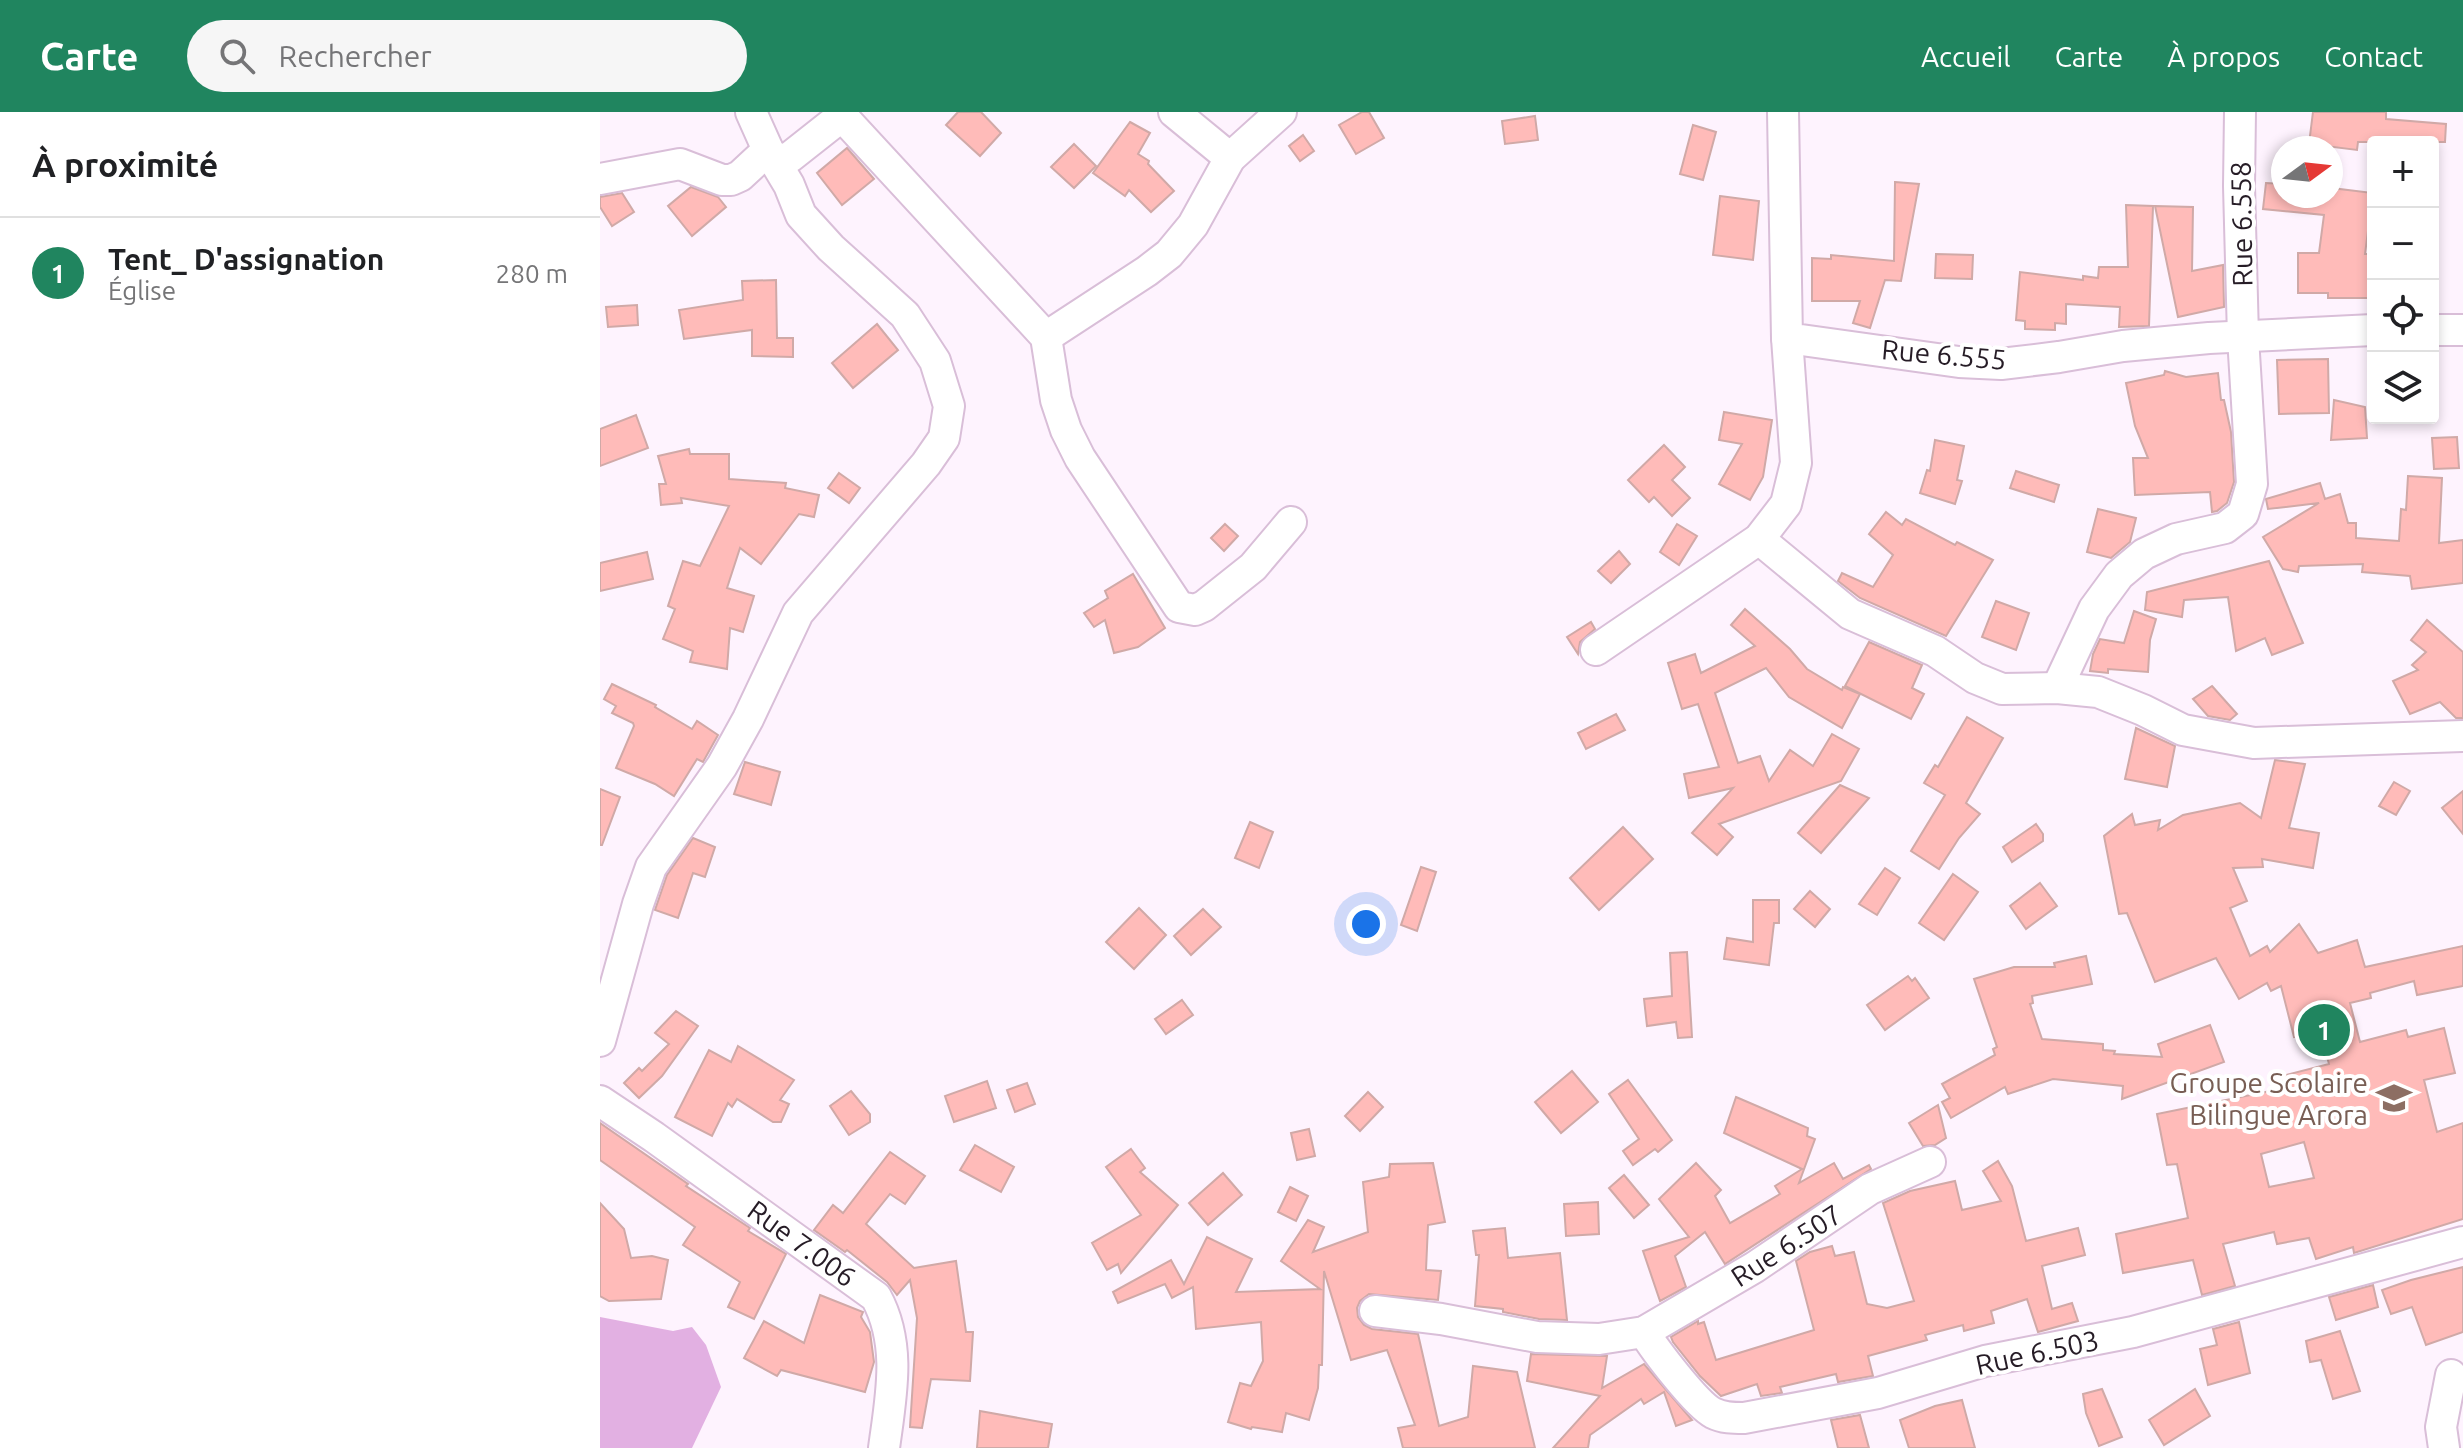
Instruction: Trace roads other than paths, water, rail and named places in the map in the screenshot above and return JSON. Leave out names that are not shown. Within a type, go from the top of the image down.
[{"type":"street","points":[[600,1041],[651,867],[722,766],[798,613],[926,464],[944,438],[949,406],[935,361],[905,315],[831,248],[801,215],[751,112]]},
{"type":"street","points":[[1174,112],[1230,158]]},
{"type":"street","points":[[1046,337],[1169,254],[1193,225],[1230,158],[1281,112]]},
{"type":"street","points":[[1596,650],[1759,539],[1786,504],[1796,463],[1787,338],[1783,112]]},
{"type":"street","name":"Rue 6.558","points":[[2057,688],[2094,609],[2119,575],[2144,554],[2176,539],[2225,528],[2243,514],[2252,484],[2243,337],[2240,112]]},
{"type":"street","points":[[600,179],[680,164],[722,180],[731,180],[772,156],[790,157],[844,114],[1046,337],[1056,400],[1066,430],[1080,458],[1179,607],[1195,610],[1204,606],[1253,567],[1291,522]]},
{"type":"street","name":"Rue 6.555","points":[[1787,338],[1959,362],[2001,364],[2123,346],[2367,330]]},
{"type":"street","points":[[2439,330],[2463,330]]},
{"type":"street","points":[[1759,539],[1850,614],[1935,651],[1975,678],[2002,689],[2057,688],[2098,692],[2183,730],[2254,743],[2463,736]]},
{"type":"street","name":"Rue 7.006","points":[[600,1101],[876,1297],[887,1318],[893,1353],[884,1448]]},
{"type":"street","name":"Rue 6.507","points":[[1644,1332],[1755,1267],[1870,1189],[1930,1162]]},
{"type":"street","name":"Rue 6.503","points":[[1644,1332],[1658,1354],[1711,1412],[1726,1418],[1744,1418],[1878,1393],[1985,1361],[2133,1332],[2463,1242]]},
{"type":"street","points":[[1375,1311],[1441,1319],[1537,1337],[1599,1339],[1644,1332]]},
{"type":"street","points":[[2444,1448],[2441,1427],[2451,1375]]},
{"type":"place","name":"Tent_ D'assignation","points":[[2324,1030]]},
{"type":"place","name":"Groupe Scolaire Bilingue Arora","points":[[2394,1098]]}]
